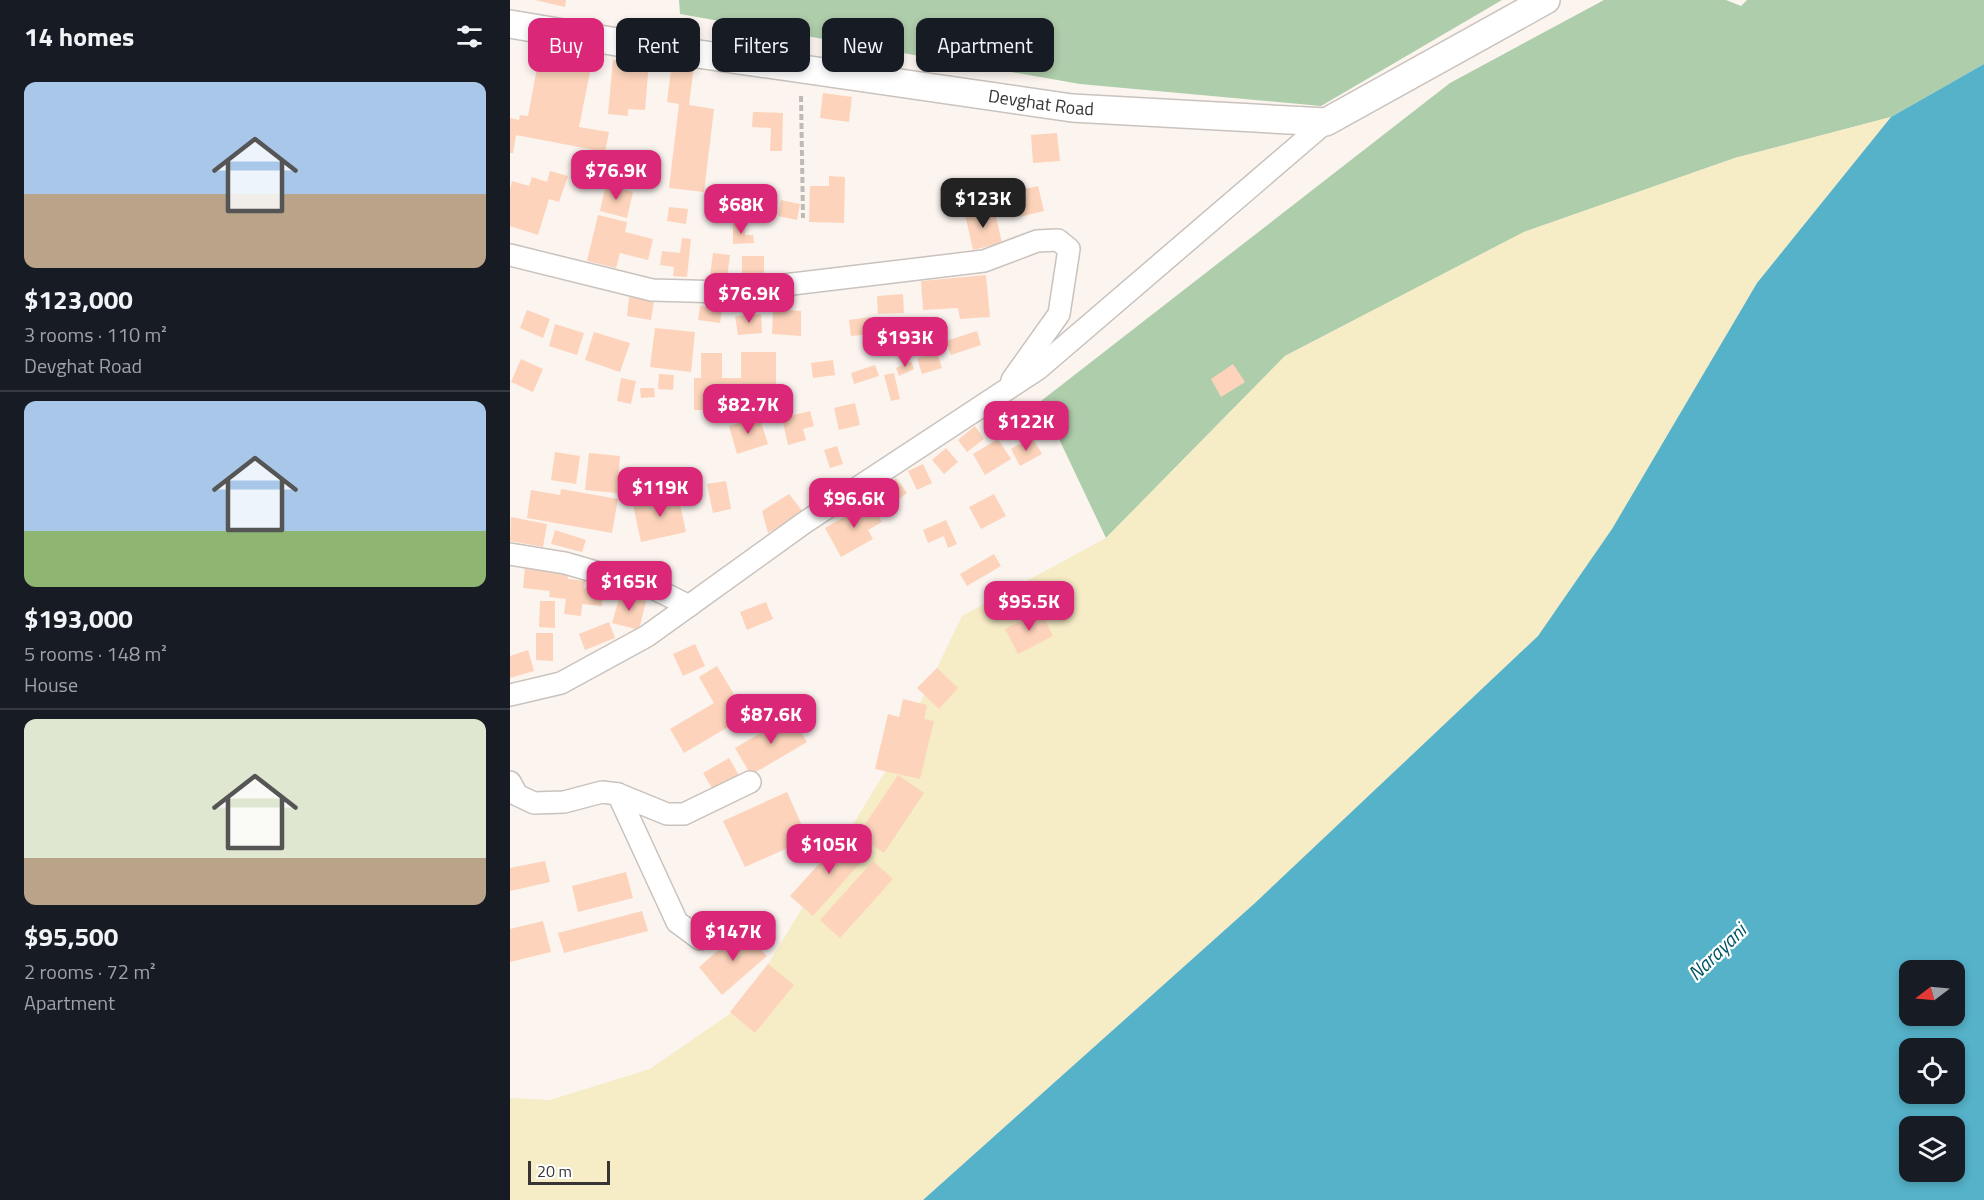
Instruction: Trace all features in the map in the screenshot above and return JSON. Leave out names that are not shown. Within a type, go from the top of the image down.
[{"type":"street","points":[[510,695],[561,683],[647,636],[804,523],[1038,369],[1326,122],[1546,0]]},
{"type":"street","name":"Devghat Road","points":[[510,24],[712,56]]},
{"type":"street","name":"Devghat Road","points":[[810,69],[1072,108],[1326,122]]},
{"type":"street","points":[[510,255],[652,290],[725,292],[984,261],[1036,241],[1058,240],[1069,249],[1059,315],[1004,391]]},
{"type":"street","points":[[510,554],[565,563],[655,589],[689,606]]},
{"type":"street","points":[[510,782],[517,795],[534,803],[564,802],[602,792],[618,794],[667,814],[684,814],[750,782]]},
{"type":"street","points":[[618,794],[677,922],[700,939]]},
{"type":"path","points":[[800,72],[803,218]]},
{"type":"green space","points":[[679,0],[1502,0],[1321,106],[1080,84],[1011,72],[1054,72],[1054,18],[916,18],[916,55],[904,53],[904,18],[822,18],[822,39],[810,37],[810,18],[712,20],[680,14]]},
{"type":"green space","points":[[1604,0],[1726,0],[1741,6],[1747,0],[1984,0],[1984,64],[1891,117],[1735,158],[1524,232],[1285,356],[1106,538],[1041,401],[1450,83]]},
{"type":"sand","points":[[1891,117],[1757,283],[1612,529],[1538,636],[1255,903],[923,1200],[510,1200],[510,1098],[550,1100],[650,1069],[744,1004],[894,757],[962,616],[1106,538],[1285,356],[1524,232],[1735,158]]},
{"type":"water","name":"Narayani","points":[[1984,64],[1984,1200],[923,1200],[1255,903],[1538,636],[1612,529],[1757,283],[1891,117]]},
{"type":"building","points":[[535,0],[566,0],[565,7]]},
{"type":"building","points":[[613,60],[616,60],[616,72],[648,72],[645,110],[628,109],[628,116],[608,114]]},
{"type":"building","points":[[536,72],[590,72],[579,127],[609,132],[605,152],[516,135],[513,153],[510,153],[510,118],[519,120],[520,115],[528,116]]},
{"type":"building","points":[[671,72],[693,72],[689,105],[714,109],[704,192],[669,188],[679,104],[667,102]]},
{"type":"building","points":[[823,93],[852,97],[849,122],[820,118]]},
{"type":"building","points":[[753,112],[783,113],[782,151],[770,151],[771,128],[752,127]]},
{"type":"building","points":[[1057,133],[1060,161],[1033,163],[1031,135]]},
{"type":"building","points":[[550,171],[568,176],[559,202],[549,199],[538,235],[510,226],[512,181],[529,186],[532,177],[547,182]]},
{"type":"building","points":[[829,176],[845,177],[844,223],[809,222],[810,186],[829,186]]},
{"type":"building","points":[[606,184],[633,192],[627,218],[600,211]]},
{"type":"building","points":[[1038,186],[1044,211],[1019,217],[1014,198],[1027,195],[1025,189]]},
{"type":"building","points":[[781,200],[800,204],[797,220],[778,216]]},
{"type":"building","points":[[669,207],[688,209],[686,224],[667,221]]},
{"type":"building","points":[[994,208],[1002,243],[973,250],[965,214]]},
{"type":"building","points":[[598,215],[627,222],[625,232],[653,239],[648,260],[620,253],[616,268],[587,261]]},
{"type":"building","points":[[733,224],[745,224],[745,235],[753,235],[754,243],[733,244]]},
{"type":"building","points":[[682,238],[691,239],[687,277],[673,276],[674,267],[660,265],[662,251],[680,253]]},
{"type":"building","points":[[713,253],[730,255],[727,278],[710,276]]},
{"type":"building","points":[[742,256],[764,256],[764,279],[742,279]]},
{"type":"building","points":[[986,275],[990,317],[960,319],[958,308],[923,310],[921,281]]},
{"type":"building","points":[[903,294],[904,313],[878,314],[877,296]]},
{"type":"building","points":[[629,297],[654,301],[651,320],[627,316]]},
{"type":"building","points":[[700,306],[722,309],[720,323],[698,320]]},
{"type":"building","points":[[773,309],[801,311],[801,336],[772,334]]},
{"type":"building","points":[[527,310],[550,319],[543,338],[520,328]]},
{"type":"building","points":[[761,314],[762,333],[738,335],[735,316]]},
{"type":"building","points":[[870,317],[872,334],[851,336],[849,320]]},
{"type":"building","points":[[918,321],[920,336],[901,339],[899,323]]},
{"type":"building","points":[[555,324],[584,333],[577,355],[549,346]]},
{"type":"building","points":[[655,328],[695,332],[691,372],[650,367]]},
{"type":"building","points":[[977,331],[981,345],[951,355],[946,341]]},
{"type":"building","points":[[594,332],[630,343],[620,372],[585,360]]},
{"type":"building","points":[[741,352],[776,352],[776,410],[694,410],[694,378],[701,378],[701,353],[722,353],[722,378],[741,378]]},
{"type":"building","points":[[937,352],[942,368],[922,374],[917,358]]},
{"type":"building","points":[[521,359],[543,369],[533,392],[511,382]]},
{"type":"building","points":[[833,360],[835,375],[813,378],[811,363]]},
{"type":"building","points":[[911,361],[914,369],[899,376],[896,368]]},
{"type":"building","points":[[1233,364],[1245,382],[1221,397],[1211,379]]},
{"type":"building","points":[[875,365],[879,376],[854,384],[851,373]]},
{"type":"building","points":[[894,373],[900,399],[891,401],[884,375]]},
{"type":"building","points":[[659,374],[674,375],[673,390],[658,389]]},
{"type":"building","points":[[621,378],[636,381],[631,404],[617,401]]},
{"type":"building","points":[[640,388],[654,388],[655,397],[641,398]]},
{"type":"building","points":[[855,403],[860,425],[839,430],[834,408]]},
{"type":"building","points":[[810,411],[814,426],[803,429],[806,440],[788,445],[782,418]]},
{"type":"building","points":[[759,416],[768,444],[737,454],[729,426]]},
{"type":"building","points":[[975,426],[984,439],[967,452],[958,440]]},
{"type":"building","points":[[1032,437],[1042,454],[1020,466],[1011,449]]},
{"type":"building","points":[[998,439],[1011,459],[985,475],[973,454]]},
{"type":"building","points":[[837,446],[843,464],[830,468],[824,450]]},
{"type":"building","points":[[946,448],[958,462],[944,474],[932,460]]},
{"type":"building","points":[[555,452],[580,456],[576,484],[551,480]]},
{"type":"building","points":[[589,453],[620,456],[617,493],[585,490]]},
{"type":"building","points":[[923,464],[932,483],[917,490],[908,471]]},
{"type":"building","points":[[896,478],[907,493],[890,506],[879,491]]},
{"type":"building","points":[[726,481],[731,509],[713,513],[707,484]]},
{"type":"building","points":[[561,489],[618,499],[612,533],[527,518],[531,490],[560,495]]},
{"type":"building","points":[[789,494],[804,513],[768,533],[762,511]]},
{"type":"building","points":[[994,494],[1006,516],[981,529],[969,507]]},
{"type":"building","points":[[678,495],[686,532],[641,542],[633,505]]},
{"type":"building","points":[[871,502],[882,522],[868,530],[873,539],[841,557],[825,528]]},
{"type":"building","points":[[511,517],[547,524],[543,547],[510,541]]},
{"type":"building","points":[[946,520],[957,544],[948,548],[944,536],[928,543],[923,530]]},
{"type":"building","points":[[555,530],[586,540],[582,552],[551,544]]},
{"type":"building","points":[[994,554],[1001,566],[967,586],[960,574]]},
{"type":"building","points":[[525,566],[568,570],[568,579],[585,581],[584,588],[603,590],[602,606],[582,604],[581,616],[564,614],[566,599],[549,597],[550,591],[523,588]]},
{"type":"building","points":[[620,595],[646,601],[639,630],[612,623]]},
{"type":"building","points":[[540,601],[555,601],[555,628],[539,627]]},
{"type":"building","points":[[766,602],[773,619],[747,630],[740,612]]},
{"type":"building","points":[[1040,610],[1053,636],[1018,654],[1005,629]]},
{"type":"building","points":[[609,622],[615,638],[585,650],[579,634]]},
{"type":"building","points":[[536,633],[553,633],[553,661],[536,660]]},
{"type":"building","points":[[695,644],[705,666],[683,676],[673,654]]},
{"type":"building","points":[[528,650],[534,671],[510,678],[510,656]]},
{"type":"building","points":[[717,666],[747,716],[684,753],[670,729],[714,703],[699,677]]},
{"type":"building","points":[[937,668],[958,688],[939,709],[917,688]]},
{"type":"building","points":[[903,699],[927,705],[924,719],[934,721],[920,779],[875,769],[888,714],[899,717]]},
{"type":"building","points":[[791,715],[807,742],[751,775],[735,748]]},
{"type":"building","points":[[729,758],[740,777],[715,793],[703,773]]},
{"type":"building","points":[[898,775],[924,793],[884,853],[858,835]]},
{"type":"building","points":[[787,792],[808,839],[745,867],[723,821]]},
{"type":"building","points":[[846,834],[868,854],[813,916],[790,896]]},
{"type":"building","points":[[545,861],[550,882],[510,891],[510,868]]},
{"type":"building","points":[[873,861],[893,879],[840,938],[820,920]]},
{"type":"building","points":[[626,872],[633,898],[578,912],[572,886]]},
{"type":"building","points":[[642,911],[648,931],[564,953],[558,933]]},
{"type":"building","points":[[543,921],[551,952],[510,962],[510,929]]},
{"type":"building","points":[[743,929],[767,956],[722,995],[699,967]]},
{"type":"building","points":[[768,964],[794,985],[755,1033],[730,1012]]}]
